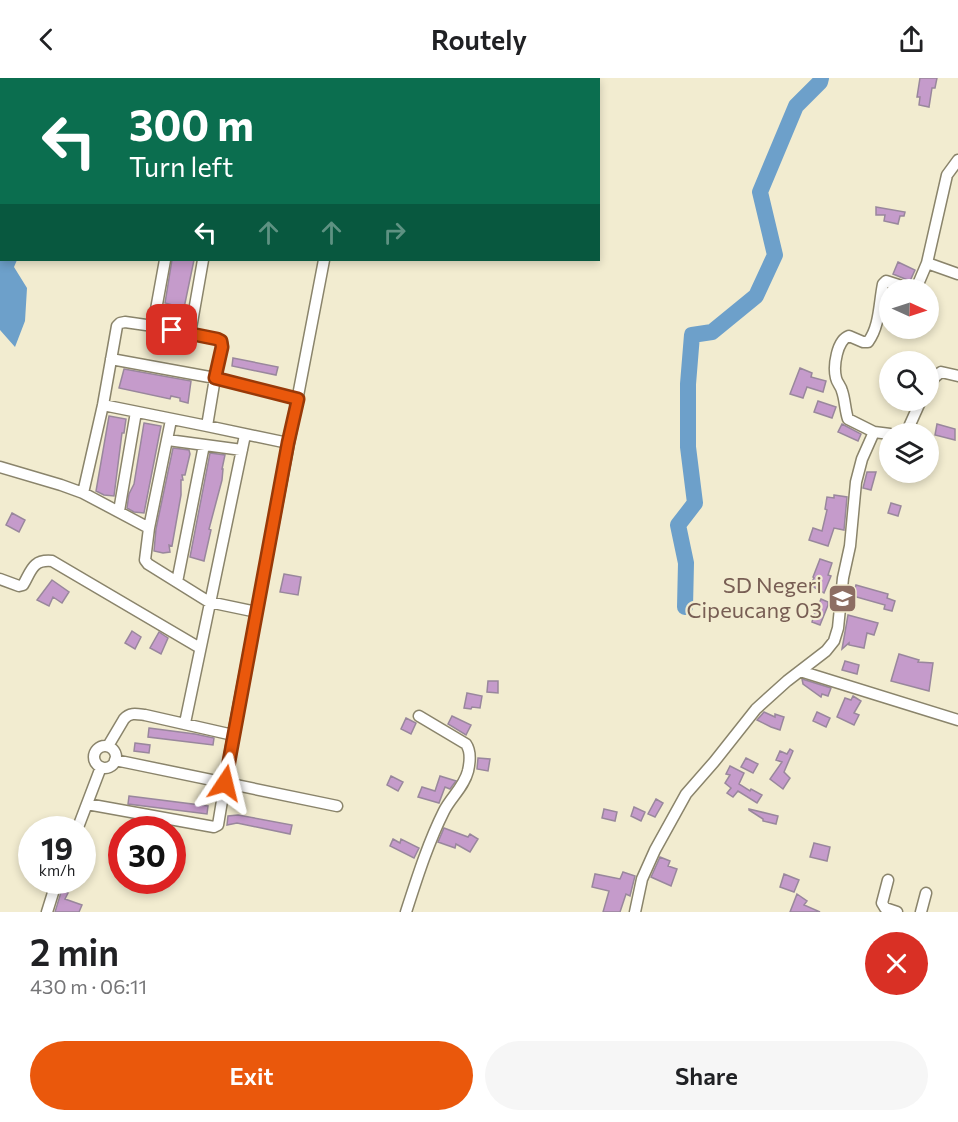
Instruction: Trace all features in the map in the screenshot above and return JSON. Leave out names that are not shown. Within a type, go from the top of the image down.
[{"type":"street","points":[[879,433],[849,420],[847,417],[842,389],[835,375],[839,345],[849,336],[868,342],[877,320],[884,283],[890,282],[916,290],[927,263],[947,175],[958,160]]},
{"type":"street","points":[[153,326],[165,261]]},
{"type":"street","points":[[190,334],[203,261]]},
{"type":"street","points":[[87,804],[215,827],[218,825],[233,735],[324,261]]},
{"type":"street","points":[[927,263],[958,274]]},
{"type":"street","points":[[83,493],[103,405],[117,326],[120,322],[153,326],[221,341],[222,347],[207,426]]},
{"type":"street","points":[[111,359],[215,378],[298,399]]},
{"type":"street","points":[[939,373],[958,376]]},
{"type":"street","points":[[103,405],[288,443]]},
{"type":"street","points":[[119,511],[136,412]]},
{"type":"street","points":[[171,420],[149,528],[146,562],[209,602],[257,612]]},
{"type":"street","points":[[635,912],[642,879],[686,794],[756,709],[834,642],[850,546],[856,482],[862,459],[874,432]]},
{"type":"street","points":[[185,723],[245,435]]},
{"type":"street","points":[[168,440],[242,450]]},
{"type":"street","points":[[177,582],[204,445]]},
{"type":"street","points":[[0,467],[83,493],[149,528]]},
{"type":"street","points":[[0,579],[19,586],[25,582],[28,573],[40,561],[52,561],[200,648]]},
{"type":"street","points":[[800,671],[958,720]]},
{"type":"street","points":[[108,746],[115,753],[114,763],[108,767],[101,767],[94,760],[94,753],[98,748],[108,746],[124,718],[129,714],[185,723],[233,735]]},
{"type":"street","points":[[406,912],[425,854],[444,812],[464,782],[470,758],[466,744],[419,716]]},
{"type":"street","points":[[115,760],[337,806]]},
{"type":"street","points":[[82,816],[101,767]]},
{"type":"street","points":[[888,880],[882,903],[885,908],[897,912]]},
{"type":"street","points":[[921,912],[926,892]]},
{"type":"street","points":[[47,912],[53,894]]},
{"type":"water","points":[[0,261],[17,261],[14,267],[27,288],[25,321],[15,347],[0,330]]},
{"type":"building","points":[[920,78],[937,78],[935,88],[932,88],[929,107],[919,105],[920,97],[917,97]]},
{"type":"building","points":[[876,207],[905,212],[904,216],[900,216],[898,224],[884,221],[885,215],[876,215]]},
{"type":"building","points":[[172,261],[194,261],[184,308],[165,303]]},
{"type":"building","points":[[898,262],[915,270],[911,279],[893,274]]},
{"type":"building","points":[[233,358],[278,367],[276,375],[232,366]]},
{"type":"building","points":[[800,368],[812,373],[811,377],[826,381],[823,392],[807,387],[803,398],[790,394]]},
{"type":"building","points":[[124,369],[191,381],[188,403],[171,396],[170,399],[119,388]]},
{"type":"building","points":[[818,401],[836,407],[832,418],[814,412]]},
{"type":"building","points":[[109,416],[126,419],[114,496],[96,491]]},
{"type":"building","points":[[144,423],[161,426],[144,513],[134,512],[127,508],[129,494],[134,484]]},
{"type":"building","points":[[842,424],[861,434],[858,441],[838,432]]},
{"type":"building","points":[[939,425],[955,429],[955,440],[939,436]]},
{"type":"building","points":[[173,448],[189,450],[190,454],[185,475],[182,475],[183,480],[181,480],[181,495],[172,546],[169,545],[170,552],[163,553],[154,551],[156,529]]},
{"type":"building","points":[[210,453],[225,455],[222,480],[209,529],[211,530],[204,561],[190,557]]},
{"type":"building","points":[[867,472],[876,472],[871,490],[863,488]]},
{"type":"building","points":[[834,495],[847,497],[844,530],[834,528],[828,546],[809,540],[813,528],[822,531],[827,510],[825,509],[827,497],[834,498]]},
{"type":"building","points":[[891,503],[901,506],[898,516],[888,513]]},
{"type":"building","points":[[12,513],[25,520],[19,532],[6,525]]},
{"type":"building","points":[[820,559],[832,563],[828,575],[831,576],[824,593],[810,585]]},
{"type":"building","points":[[284,574],[301,577],[298,595],[280,592]]},
{"type":"building","points":[[52,580],[69,592],[62,603],[53,597],[49,606],[37,600]]},
{"type":"building","points":[[856,585],[888,594],[887,598],[895,601],[892,611],[884,609],[885,605],[853,596]]},
{"type":"building","points":[[821,599],[828,602],[828,605],[820,625],[812,622]]},
{"type":"building","points":[[848,615],[878,623],[874,635],[867,633],[864,648],[849,645],[849,643],[842,649]]},
{"type":"building","points":[[132,631],[141,637],[135,649],[125,643]]},
{"type":"building","points":[[159,632],[168,638],[161,654],[150,648]]},
{"type":"building","points":[[899,654],[919,660],[918,662],[933,663],[929,691],[891,681]]},
{"type":"building","points":[[845,661],[859,665],[857,674],[842,670]]},
{"type":"building","points":[[802,679],[831,688],[828,696],[822,694],[821,697],[803,684]]},
{"type":"building","points":[[488,681],[498,681],[498,693],[487,692]]},
{"type":"building","points":[[467,693],[482,696],[480,708],[464,708]]},
{"type":"building","points":[[853,696],[861,701],[854,713],[859,715],[854,725],[837,717],[845,698],[851,700]]},
{"type":"building","points":[[764,712],[775,717],[775,714],[784,717],[780,730],[757,720]]},
{"type":"building","points":[[817,712],[830,718],[826,727],[813,721]]},
{"type":"building","points":[[452,716],[471,725],[466,735],[448,724]]},
{"type":"building","points":[[406,718],[416,723],[411,734],[401,729]]},
{"type":"building","points":[[149,728],[214,738],[213,745],[148,737]]},
{"type":"building","points":[[135,743],[150,745],[149,753],[134,751]]},
{"type":"building","points":[[790,749],[793,751],[784,772],[790,778],[783,789],[770,779],[782,762],[776,760],[780,751],[787,754]]},
{"type":"building","points":[[478,758],[490,759],[488,771],[477,769]]},
{"type":"building","points":[[746,758],[758,764],[753,773],[741,767]]},
{"type":"building","points":[[730,766],[744,773],[739,784],[762,795],[757,803],[738,791],[733,797],[727,793],[731,788],[725,783],[730,775],[726,774]]},
{"type":"building","points":[[391,776],[403,782],[398,791],[387,785]]},
{"type":"building","points":[[440,776],[456,781],[450,789],[445,787],[439,803],[418,797],[422,787],[435,791]]},
{"type":"building","points":[[129,796],[208,806],[207,814],[128,804]]},
{"type":"building","points":[[656,799],[663,803],[655,817],[648,814]]},
{"type":"building","points":[[634,807],[645,812],[641,821],[631,816]]},
{"type":"building","points":[[604,809],[617,812],[615,821],[602,818]]},
{"type":"building","points":[[749,809],[778,816],[776,824],[763,821]]},
{"type":"building","points":[[238,815],[292,825],[290,834],[237,823],[227,825],[228,816]]},
{"type":"building","points":[[444,828],[468,837],[470,834],[478,839],[470,852],[456,844],[455,848],[438,842]]},
{"type":"building","points":[[393,839],[400,843],[401,839],[419,848],[414,858],[390,846]]},
{"type":"building","points":[[814,843],[830,847],[827,861],[810,857]]},
{"type":"building","points":[[660,857],[670,861],[668,866],[677,869],[671,886],[651,877]]},
{"type":"building","points":[[623,872],[635,876],[630,896],[626,894],[620,912],[603,912],[609,891],[592,887],[595,874],[620,879]]},
{"type":"building","points":[[784,874],[799,880],[794,892],[780,887]]},
{"type":"building","points":[[60,894],[68,894],[65,899],[82,905],[79,912],[55,912]]},
{"type":"building","points":[[797,894],[807,901],[804,905],[820,912],[790,912]]},
{"type":"waterway","points":[[685,607],[686,563],[678,525],[695,503],[688,447],[688,384],[692,335],[712,332],[756,296],[775,255],[760,192],[796,106],[820,82],[821,78]]},
{"type":"place","name":"SD Negeri Cipeucang 03","points":[[843,598]]},
{"type":"route","points":[[172,330],[221,341],[222,347],[215,378],[298,399],[225,783]]}]
